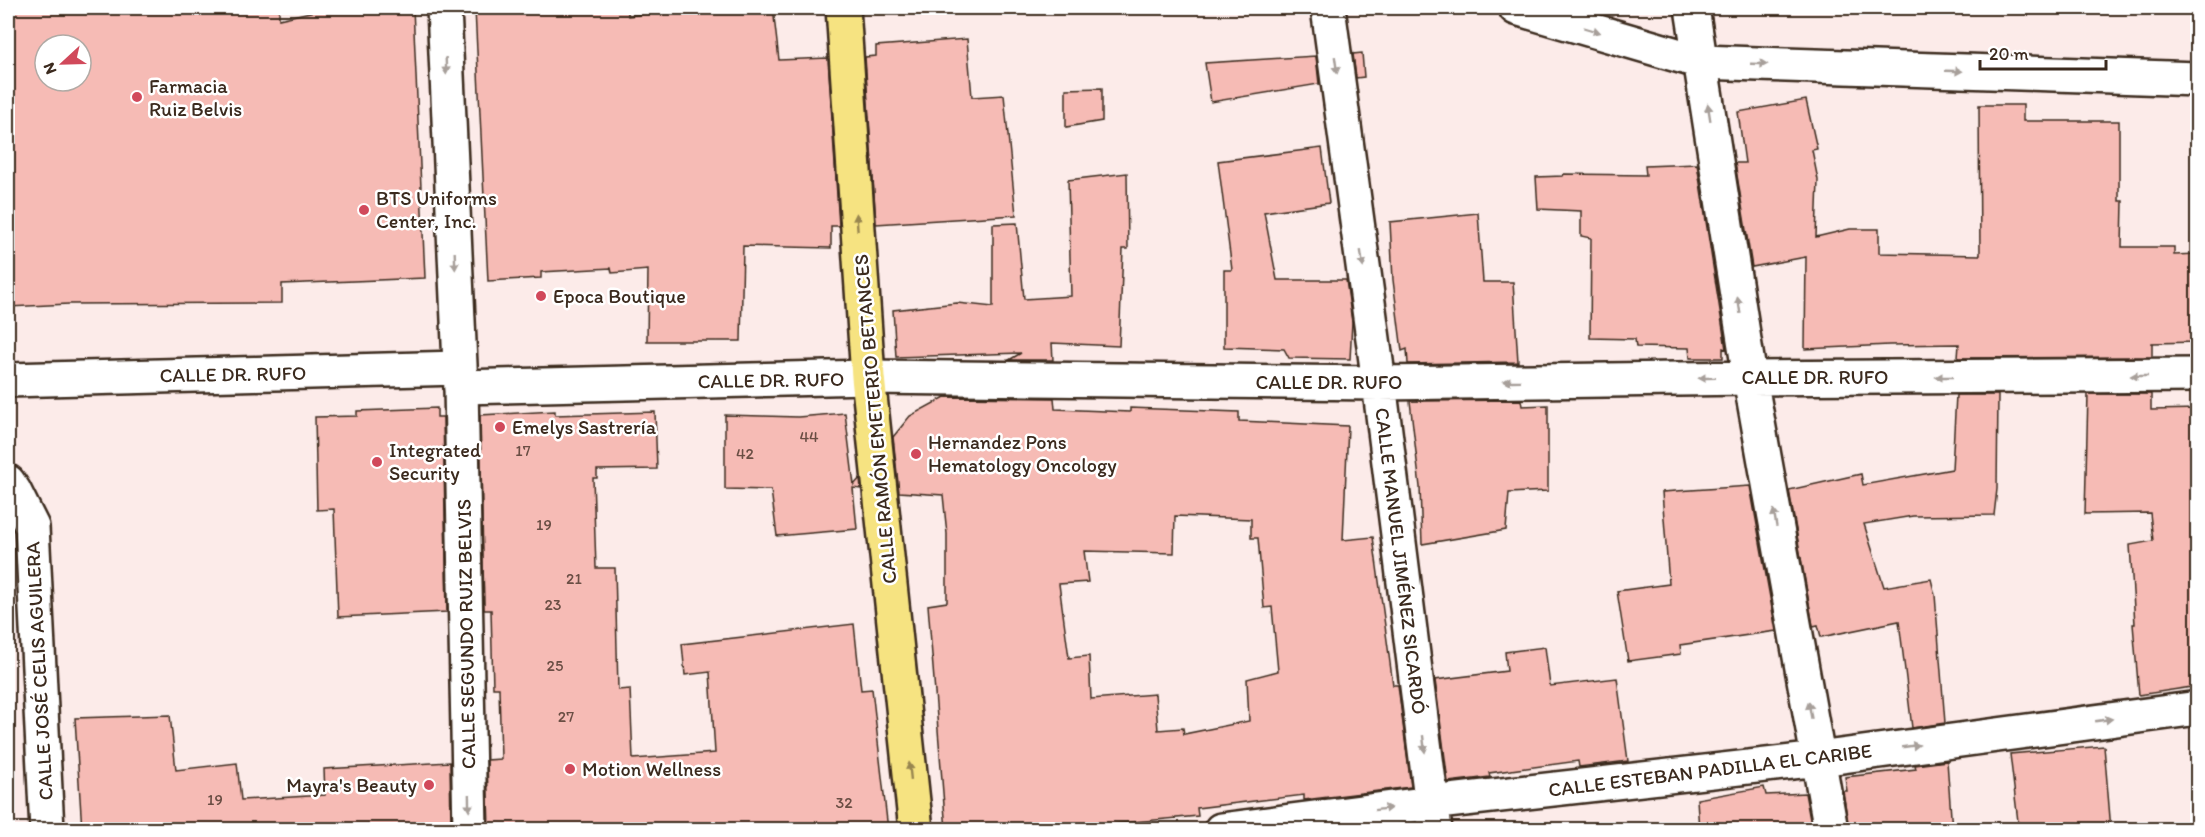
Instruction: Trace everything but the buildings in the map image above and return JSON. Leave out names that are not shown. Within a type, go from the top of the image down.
[{"type":"main road","name":"CALLE RAMÓN EMETERIO BETANCES","points":[[843,8],[868,377],[916,830]]},
{"type":"street","name":"CALLE SEGUNDO RUIZ BELVIS","points":[[444,8],[460,378],[470,830]]},
{"type":"street","name":"CALLE MANUEL JIMÉNEZ SICARDÓ","points":[[1328,8],[1379,383],[1433,816]]},
{"type":"street","points":[[1516,8],[1701,62],[2198,79]]},
{"type":"street","points":[[1692,8],[1750,378],[1831,830]]},
{"type":"street","name":"CALLE DR. RUFO","points":[[8,380],[868,377],[1379,383],[2198,375]]},
{"type":"street","name":"CALLE JOSÉ CELIS AGUILERA","points":[[8,482],[32,527],[47,830]]},
{"type":"street","name":"CALLE ESTEBAN PADILLA EL CARIBE","points":[[1221,830],[1433,816],[1819,759],[2198,708]]},
{"type":"place","name":"Farmacia Ruiz Belvis","points":[[137,97]]},
{"type":"place","name":"BTS Uniforms Center, Inc.","points":[[364,210]]},
{"type":"place","name":"Epoca Boutique","points":[[541,296]]},
{"type":"place","name":"Emelys Sastrería","points":[[500,427]]},
{"type":"place","name":"Hernandez Pons Hematology Oncology","points":[[916,454]]},
{"type":"place","name":"Integrated Security","points":[[377,462]]},
{"type":"place","name":"Motion Wellness","points":[[570,769]]},
{"type":"place","name":"Mayra's Beauty","points":[[429,785]]}]
